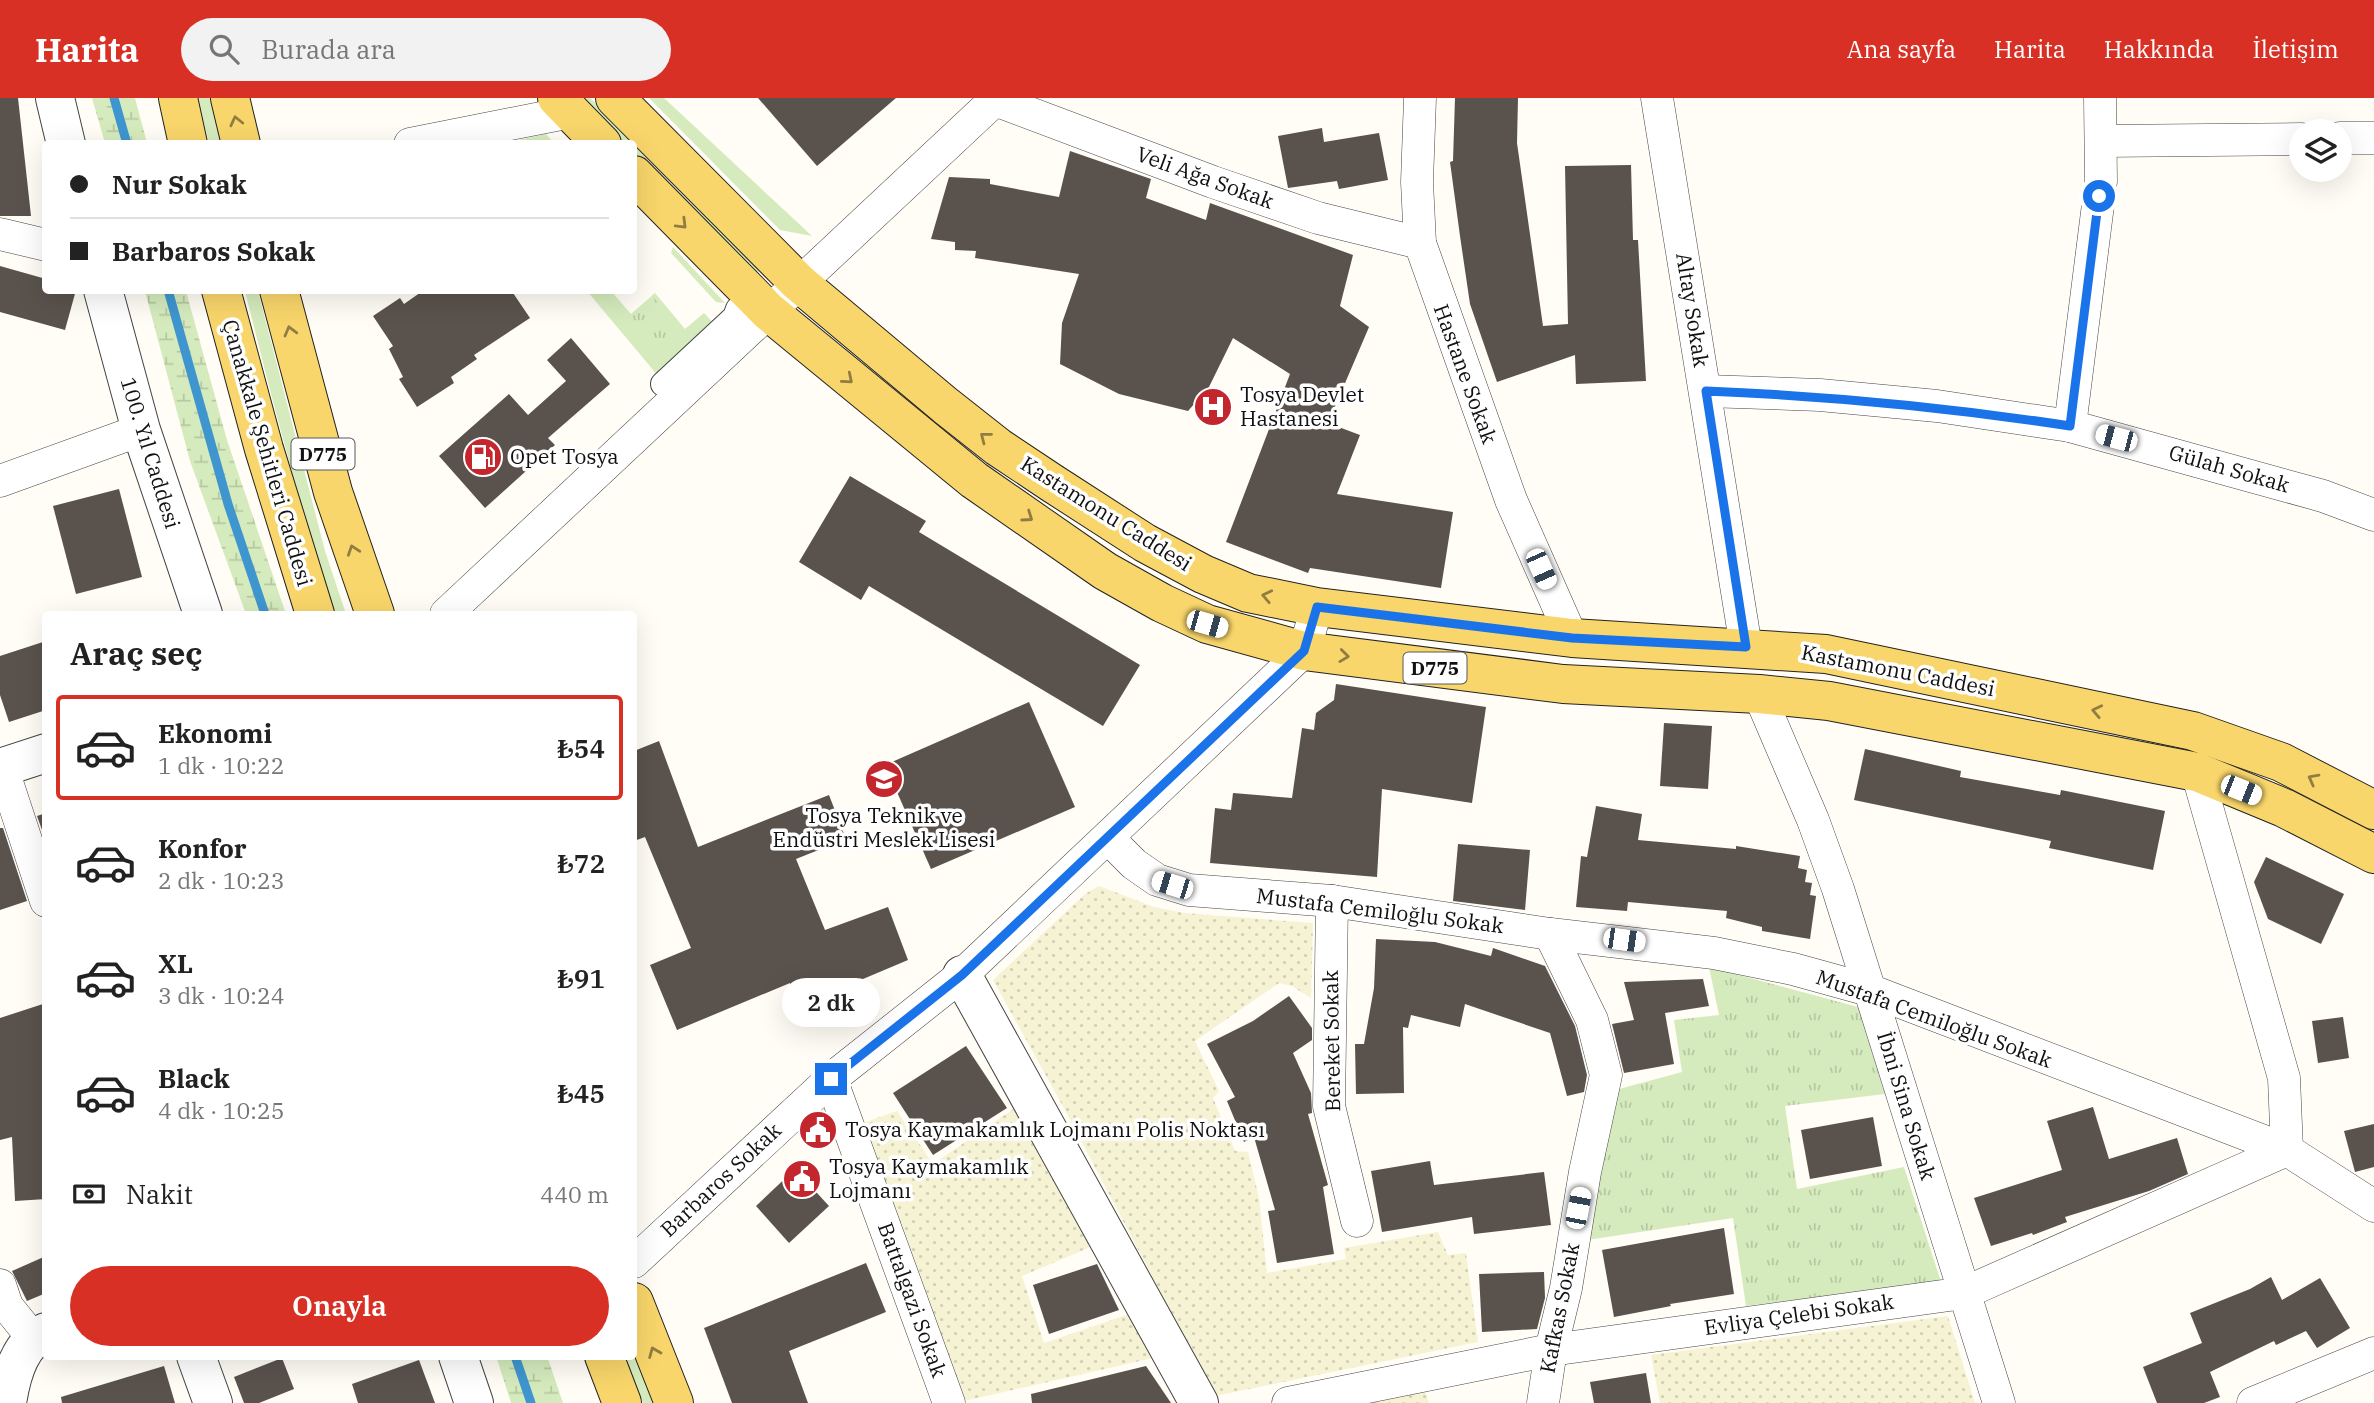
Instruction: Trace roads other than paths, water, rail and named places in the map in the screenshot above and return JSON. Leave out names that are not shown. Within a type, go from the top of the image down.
[{"type":"main road","points":[[178,98],[187,140]]},
{"type":"main road","points":[[230,98],[240,140]]},
{"type":"main road","name":"Kastamonu Caddesi","points":[[615,98],[798,282],[998,447],[1145,543],[1203,574],[1248,593],[1317,607],[1572,638],[1826,654],[2193,732],[2281,762],[2374,810]]},
{"type":"main road","points":[[564,105],[598,140]]},
{"type":"main road","name":"Kastamonu Caddesi","points":[[637,178],[753,310],[974,480],[1105,571],[1207,624],[1304,651],[1563,684],[1759,694],[1829,701],[2197,772],[2284,808],[2374,854]]},
{"type":"main road","name":"Çanakkale Şehitleri Caddesi","points":[[222,294],[264,449],[314,611]]},
{"type":"main road","name":"D775","points":[[280,294],[333,492],[374,611]]},
{"type":"main road","points":[[637,1310],[674,1403]]},
{"type":"main road","points":[[606,1360],[622,1403]]},
{"type":"street","points":[[55,98],[65,140]]},
{"type":"street","name":"Hastane Sokak","points":[[1420,98],[1417,182],[1420,243],[1511,500],[1572,638]]},
{"type":"street","name":"Altay Sokak","points":[[1657,98],[1746,647]]},
{"type":"street","points":[[2070,426],[2098,211],[2102,141],[2100,98]]},
{"type":"street","points":[[663,384],[735,317],[753,310],[798,282],[996,99]]},
{"type":"street","name":"Veli Ağa Sokak","points":[[996,99],[1305,214],[1420,243]]},
{"type":"street","points":[[426,140],[564,105]]},
{"type":"street","points":[[2352,138],[2374,138]]},
{"type":"street","points":[[2102,141],[2289,139]]},
{"type":"street","points":[[0,234],[42,244]]},
{"type":"street","name":"100. Yıl Caddesi","points":[[104,294],[141,430],[202,611]]},
{"type":"street","points":[[449,611],[753,310]]},
{"type":"street","name":"Gülah Sokak","points":[[1706,391],[1820,395],[1937,406],[2070,426],[2311,492],[2374,515]]},
{"type":"street","points":[[0,481],[141,430]]},
{"type":"street","name":"Barbaros Sokak","points":[[637,1259],[831,1079],[962,975],[1304,651],[1317,607]]},
{"type":"street","name":"İbni Sina Sokak","points":[[1759,694],[1813,820],[1870,990],[1999,1403]]},
{"type":"street","points":[[42,754],[1,767],[42,889]]},
{"type":"street","points":[[2197,772],[2284,1078],[2287,1150]]},
{"type":"street","name":"Mustafa Cemiloğlu Sokak","points":[[1108,838],[1134,864],[1157,880],[1189,890],[1332,901],[1550,933],[1714,953],[1793,969],[1870,990],[2287,1150],[2374,1206]]},
{"type":"street","name":"Bereket Sokak","points":[[1332,901],[1329,1106],[1357,1221]]},
{"type":"street","name":"Kafkas Sokak","points":[[1543,1403],[1585,1172],[1606,1075],[1592,1020],[1550,933]]},
{"type":"street","points":[[962,975],[1199,1403]]},
{"type":"street","name":"Battalgazi Sokak","points":[[831,1079],[949,1403]]},
{"type":"street","name":"Evliya Çelebi Sokak","points":[[1288,1403],[1551,1350],[1964,1293],[2287,1150]]},
{"type":"street","points":[[2,1298],[39,1335],[20,1358],[7,1403]]},
{"type":"street","points":[[2253,1403],[2374,1353]]},
{"type":"street","points":[[197,1360],[213,1403]]},
{"type":"street","points":[[459,1360],[474,1403]]},
{"type":"waterway","points":[[114,98],[126,140]]},
{"type":"waterway","points":[[169,294],[228,504],[264,611]]},
{"type":"waterway","points":[[516,1360],[531,1403]]},
{"type":"place","name":"Tosya Devlet Hastanesi","points":[[1213,407]]},
{"type":"place","name":"Opet Tosya","points":[[483,457]]},
{"type":"place","name":"Tosya Teknik ve Endüstri Meslek Lisesi","points":[[884,779]]},
{"type":"place","name":"Tosya Kaymakamlık Lojmanı Polis Noktası","points":[[818,1130]]},
{"type":"place","name":"Tosya Kaymakamlık Lojmanı","points":[[802,1179]]}]
